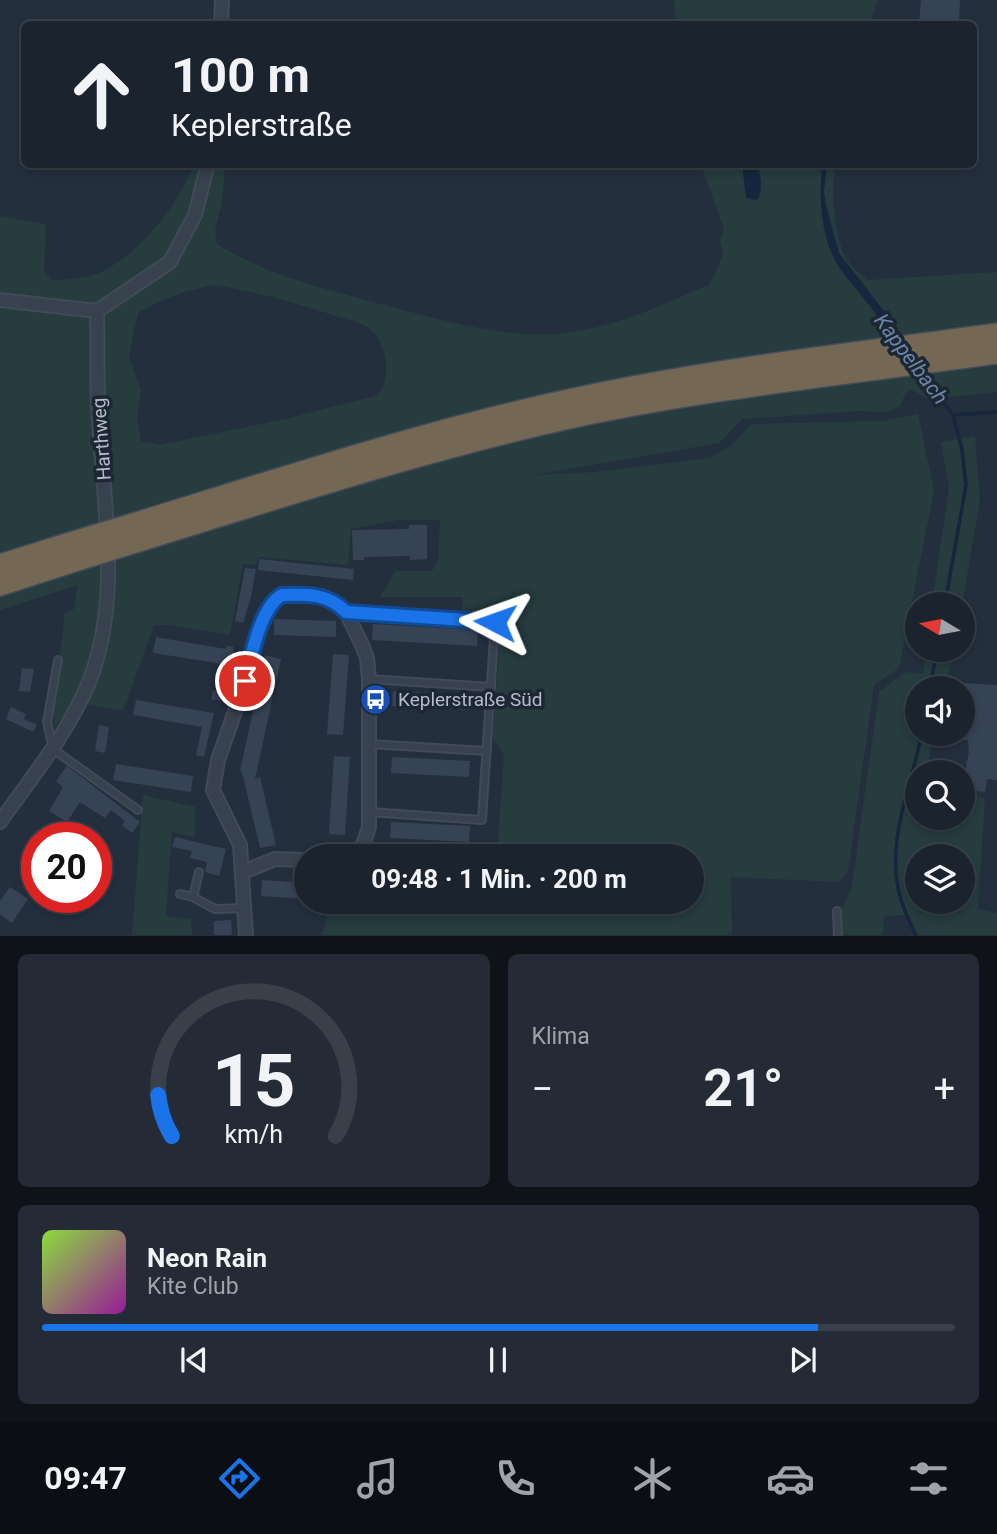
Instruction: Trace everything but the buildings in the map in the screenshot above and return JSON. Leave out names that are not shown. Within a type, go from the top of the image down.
[{"type":"highway","points":[[858,362],[931,343],[997,334]]},
{"type":"highway","points":[[0,585],[67,554],[387,446],[508,414],[692,377],[858,362],[944,360],[997,353]]},
{"type":"highway","points":[[0,565],[67,554]]},
{"type":"street","points":[[220,21],[222,0]]},
{"type":"street","points":[[0,300],[97,311],[170,262],[195,215],[207,168]]},
{"type":"street","name":"Harthweg","points":[[0,822],[53,749],[90,680],[106,611],[107,561],[98,402],[97,311]]},
{"type":"street","points":[[246,936],[239,840],[213,790],[218,760],[265,617],[271,605],[282,595],[321,596],[339,606],[346,612],[367,658],[369,827],[362,844]]},
{"type":"street","points":[[243,872],[275,859],[294,860]]},
{"type":"lane","points":[[346,612],[495,622],[482,820],[368,812]]},
{"type":"lane","points":[[58,660],[47,722],[53,749],[138,810]]},
{"type":"lane","points":[[369,679],[491,687]]},
{"type":"lane","points":[[369,744],[487,751]]},
{"type":"lane","points":[[193,897],[198,872]]},
{"type":"lane","points":[[180,894],[193,897],[215,909],[245,908]]},
{"type":"lane","points":[[837,911],[838,936]]},
{"type":"green space","points":[[674,0],[878,0],[870,21],[676,21]]},
{"type":"green space","points":[[193,168],[225,168],[222,202],[215,231],[217,244],[236,255],[276,273],[318,287],[402,310],[492,330],[538,335],[559,334],[618,321],[710,284],[723,255],[720,241],[724,229],[702,168],[835,168],[834,201],[839,241],[848,261],[868,280],[997,272],[997,392],[927,399],[913,390],[906,392],[900,406],[886,412],[860,411],[742,419],[719,443],[535,475],[595,472],[710,458],[733,444],[751,424],[883,421],[918,414],[934,491],[914,592],[905,592],[905,638],[899,668],[874,685],[848,871],[839,882],[731,877],[732,935],[322,935],[328,914],[704,914],[704,844],[498,844],[504,755],[493,739],[501,616],[461,614],[463,597],[380,597],[395,571],[432,571],[438,561],[440,520],[399,520],[351,529],[348,565],[259,557],[255,565],[243,564],[230,635],[171,625],[154,625],[123,711],[85,704],[105,640],[111,607],[113,574],[101,577],[97,624],[87,672],[74,701],[54,728],[53,712],[65,613],[74,609],[78,585],[0,610],[0,216],[46,224],[44,271],[52,280],[86,277],[105,270],[133,250],[158,224]],"holes":[[[215,285],[291,302],[356,322],[374,333],[386,359],[385,378],[378,395],[290,418],[160,445],[141,441],[137,420],[141,391],[129,356],[138,313],[166,299]]]},
{"type":"green space","points":[[975,436],[980,500],[964,592],[934,592],[949,487],[941,442]]},
{"type":"green space","points":[[924,662],[951,662],[948,676],[905,676],[905,746],[932,746],[929,760],[905,760],[905,830],[975,830],[975,796],[985,798],[978,909],[997,913],[997,935],[914,935],[904,915],[884,916],[883,935],[841,935],[840,916],[852,886],[879,692],[906,672],[923,674]]},
{"type":"green space","points":[[143,795],[195,807],[195,837],[172,832],[166,916],[191,919],[192,935],[132,935]]},
{"type":"water","points":[[742,168],[758,168],[761,187],[759,196],[757,200],[746,198]]},
{"type":"water","points":[[822,168],[827,168],[824,192],[839,253],[887,315],[891,329],[885,329],[839,267],[824,230]]},
{"type":"waterway","name":"Kappelbach","points":[[888,326],[898,339]]},
{"type":"waterway","name":"Kappelbach","points":[[921,371],[953,415],[962,450],[966,485],[947,592]]},
{"type":"waterway","points":[[954,415],[997,412]]},
{"type":"waterway","name":"Kappelbach","points":[[932,676],[935,662]]},
{"type":"waterway","name":"Kappelbach","points":[[916,936],[901,900],[896,858],[901,816],[919,746]]},
{"type":"place","name":"Keplerstraße Süd","points":[[375,699]]},
{"type":"route","points":[[245,681],[265,617],[275,599],[282,595],[321,596],[346,612],[495,622]]}]
